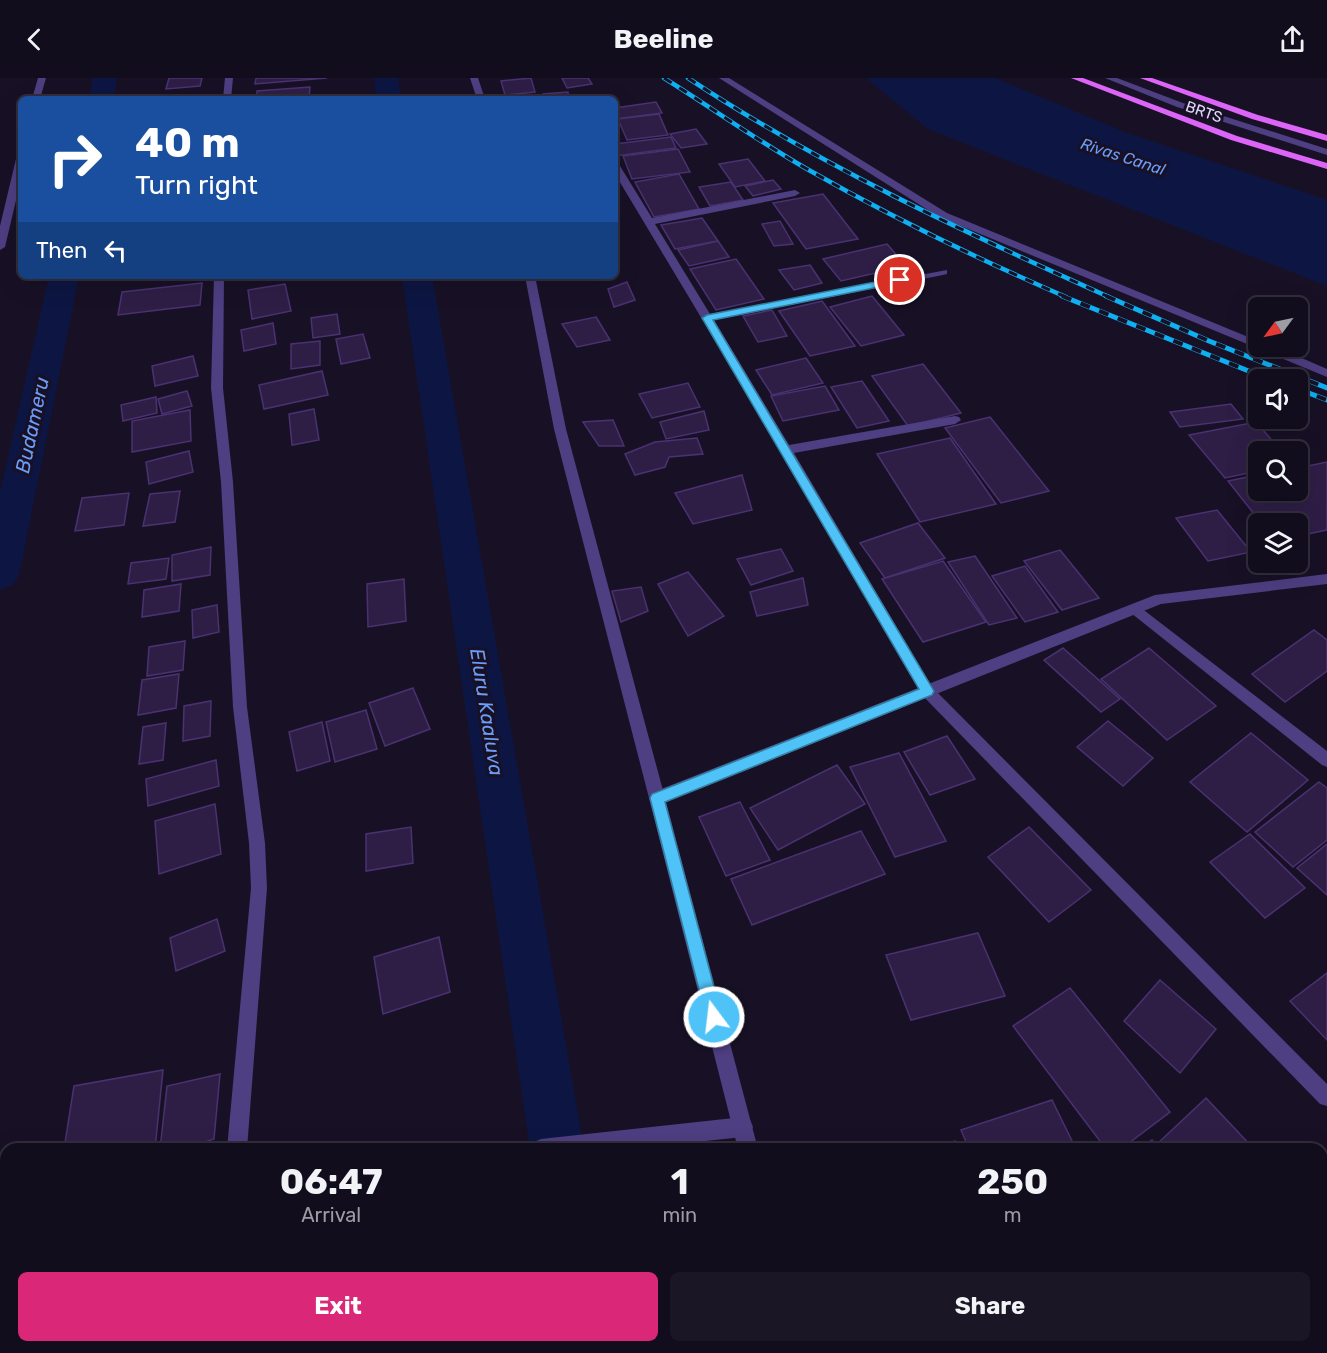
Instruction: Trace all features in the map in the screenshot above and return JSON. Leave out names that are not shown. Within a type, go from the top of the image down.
[{"type":"main road","name":"BRTS","points":[[1075,78],[1201,126],[1327,166]]},
{"type":"main road","name":"BRTS","points":[[1144,78],[1255,117],[1327,138]]},
{"type":"street","points":[[37,96],[42,78]]},
{"type":"street","points":[[227,96],[230,78]]},
{"type":"street","points":[[474,78],[480,96]]},
{"type":"street","points":[[723,78],[943,215],[1248,341]]},
{"type":"street","name":"BRTS","points":[[1109,78],[1180,105],[1327,152]]},
{"type":"street","points":[[618,171],[786,450],[927,691],[1327,1097]]},
{"type":"street","points":[[0,247],[18,172]]},
{"type":"street","points":[[649,222],[795,193]]},
{"type":"street","points":[[707,318],[943,272]]},
{"type":"street","points":[[219,279],[217,388],[227,482],[240,708],[257,843],[259,888],[238,1143]]},
{"type":"street","points":[[531,279],[560,429],[747,1143]]},
{"type":"street","points":[[1289,357],[1327,373]]},
{"type":"street","points":[[786,450],[955,420]]},
{"type":"street","points":[[657,798],[1160,599],[1327,579]]},
{"type":"street","points":[[1136,609],[1327,760]]},
{"type":"street","points":[[601,1143],[743,1127]]},
{"type":"water","name":"Rivas Canal","points":[[866,78],[995,78],[1127,133],[1327,200],[1327,286],[928,129]]},
{"type":"building","points":[[169,78],[202,78],[200,86],[166,89]]},
{"type":"building","points":[[256,78],[327,78],[255,84]]},
{"type":"building","points":[[531,78],[535,92],[505,95],[501,81]]},
{"type":"building","points":[[562,78],[588,78],[592,84],[567,88]]},
{"type":"building","points":[[310,87],[309,96],[257,96],[257,91]]},
{"type":"building","points":[[568,92],[569,96],[543,96],[543,94]]},
{"type":"building","points":[[656,102],[662,113],[618,119],[618,108]]},
{"type":"building","points":[[659,114],[668,135],[627,140],[618,119]]},
{"type":"building","points":[[696,129],[707,144],[681,148],[670,134]]},
{"type":"building","points":[[671,137],[676,148],[618,156],[618,144]]},
{"type":"building","points":[[678,149],[690,172],[632,179],[623,156]]},
{"type":"building","points":[[748,159],[765,181],[735,187],[719,164]]},
{"type":"building","points":[[679,174],[699,209],[654,217],[635,182]]},
{"type":"building","points":[[773,180],[781,189],[753,196],[745,186]]},
{"type":"building","points":[[731,182],[743,200],[710,206],[699,187]]},
{"type":"building","points":[[823,194],[858,239],[806,249],[773,203]]},
{"type":"building","points":[[702,218],[718,241],[675,249],[661,225]]},
{"type":"building","points":[[780,221],[793,244],[774,246],[762,224]]},
{"type":"building","points":[[718,241],[729,257],[689,266],[678,250]]},
{"type":"building","points":[[887,244],[906,266],[841,281],[823,259]]},
{"type":"building","points":[[736,259],[764,299],[716,310],[690,269]]},
{"type":"building","points":[[810,265],[822,283],[794,290],[779,270]]},
{"type":"building","points":[[627,282],[635,300],[614,307],[608,289]]},
{"type":"building","points":[[202,283],[200,305],[118,315],[122,292]]},
{"type":"building","points":[[285,284],[291,311],[252,319],[248,290]]},
{"type":"building","points":[[872,296],[904,335],[861,346],[830,307]]},
{"type":"building","points":[[822,301],[855,346],[810,356],[779,311]]},
{"type":"building","points":[[772,310],[787,336],[758,342],[743,316]]},
{"type":"building","points":[[337,314],[340,334],[313,338],[311,318]]},
{"type":"building","points":[[596,317],[610,340],[577,347],[562,324]]},
{"type":"building","points":[[273,323],[276,344],[244,351],[241,330]]},
{"type":"building","points":[[363,334],[370,358],[341,364],[336,339]]},
{"type":"building","points":[[320,341],[320,365],[291,369],[291,344]]},
{"type":"building","points":[[193,356],[198,376],[155,386],[152,366]]},
{"type":"building","points":[[806,358],[823,383],[772,395],[756,370]]},
{"type":"building","points":[[923,364],[961,413],[908,426],[872,376]]},
{"type":"building","points":[[322,371],[328,395],[264,409],[259,385]]},
{"type":"building","points":[[862,381],[889,421],[857,428],[831,387]]},
{"type":"building","points":[[688,383],[700,407],[652,418],[639,394]]},
{"type":"building","points":[[825,386],[839,410],[783,421],[771,396]]},
{"type":"building","points":[[187,391],[192,406],[162,414],[158,399]]},
{"type":"building","points":[[156,397],[157,413],[123,421],[121,405]]},
{"type":"building","points":[[1231,404],[1243,419],[1180,427],[1170,412]]},
{"type":"building","points":[[314,409],[319,440],[292,445],[289,414]]},
{"type":"building","points":[[190,410],[191,441],[132,452],[132,421]]},
{"type":"building","points":[[704,411],[709,430],[666,439],[660,422]]},
{"type":"building","points":[[990,417],[1049,491],[1001,503],[945,428]]},
{"type":"building","points":[[613,420],[624,446],[599,446],[583,422]]},
{"type":"building","points":[[1248,424],[1248,429],[1262,429],[1272,441],[1248,441],[1248,473],[1225,478],[1189,435]]},
{"type":"building","points":[[697,438],[703,454],[669,457],[665,467],[635,475],[625,454],[655,442]]},
{"type":"building","points":[[950,438],[996,504],[920,522],[877,454]]},
{"type":"building","points":[[189,451],[193,472],[149,484],[146,462]]},
{"type":"building","points":[[1327,462],[1327,530],[1308,534],[1308,513],[1253,513],[1228,481],[1248,477],[1248,501],[1308,501],[1308,466]]},
{"type":"building","points":[[742,475],[752,510],[693,524],[675,493]]},
{"type":"building","points":[[180,491],[175,522],[143,526],[150,494]]},
{"type":"building","points":[[129,493],[124,525],[75,531],[82,498]]},
{"type":"building","points":[[1217,510],[1248,548],[1248,553],[1208,561],[1176,518]]},
{"type":"building","points":[[918,523],[945,558],[885,578],[860,543]]},
{"type":"building","points":[[211,547],[210,575],[172,581],[172,555]]},
{"type":"building","points":[[781,549],[793,571],[751,585],[737,559]]},
{"type":"building","points":[[1060,550],[1099,598],[1062,610],[1024,561]]},
{"type":"building","points":[[975,556],[1017,618],[989,625],[948,562]]},
{"type":"building","points":[[169,558],[166,579],[128,584],[131,563]]},
{"type":"building","points":[[943,561],[986,622],[923,642],[882,579]]},
{"type":"building","points":[[1025,566],[1058,612],[1025,622],[992,576]]},
{"type":"building","points":[[688,572],[724,616],[688,636],[658,584]]},
{"type":"building","points":[[803,578],[808,605],[757,616],[750,592]]},
{"type":"building","points":[[404,579],[406,621],[368,627],[367,584]]},
{"type":"building","points":[[181,584],[179,611],[142,617],[144,590]]},
{"type":"building","points":[[641,587],[648,611],[621,622],[612,591]]},
{"type":"building","points":[[217,605],[219,632],[193,638],[192,610]]},
{"type":"building","points":[[1314,630],[1327,640],[1327,671],[1285,702],[1252,674]]},
{"type":"building","points":[[185,641],[183,670],[147,676],[149,647]]},
{"type":"building","points":[[1063,648],[1120,699],[1101,712],[1044,660]]},
{"type":"building","points":[[1149,648],[1216,706],[1167,740],[1101,679]]},
{"type":"building","points":[[179,674],[176,708],[138,715],[142,680]]},
{"type":"building","points":[[413,688],[430,729],[385,746],[369,703]]},
{"type":"building","points":[[211,701],[210,736],[183,741],[184,706]]},
{"type":"building","points":[[366,710],[377,749],[335,762],[326,722]]},
{"type":"building","points":[[1108,721],[1153,758],[1123,786],[1077,747]]},
{"type":"building","points":[[322,722],[330,761],[297,771],[289,732]]},
{"type":"building","points":[[166,723],[163,760],[139,764],[143,727]]},
{"type":"building","points":[[1251,733],[1308,780],[1247,832],[1190,782]]},
{"type":"building","points":[[947,736],[975,779],[930,795],[904,752]]},
{"type":"building","points":[[899,753],[946,841],[895,857],[850,767]]},
{"type":"building","points":[[216,760],[219,786],[148,806],[146,779]]},
{"type":"building","points":[[837,765],[865,804],[778,850],[750,808]]},
{"type":"building","points":[[1319,782],[1327,788],[1327,840],[1293,867],[1255,832]]},
{"type":"building","points":[[740,802],[770,860],[726,876],[699,817]]},
{"type":"building","points":[[215,804],[221,854],[159,874],[155,821]]},
{"type":"building","points":[[411,827],[413,863],[366,871],[366,834]]},
{"type":"building","points":[[1029,827],[1091,890],[1049,922],[988,857]]},
{"type":"building","points":[[861,831],[885,874],[752,925],[731,879]]},
{"type":"building","points":[[1250,834],[1305,888],[1265,918],[1210,862]]},
{"type":"building","points":[[1327,844],[1327,895],[1297,868]]},
{"type":"building","points":[[217,919],[225,951],[176,971],[170,938]]},
{"type":"building","points":[[978,933],[1005,996],[911,1020],[886,955]]},
{"type":"building","points":[[439,937],[450,992],[383,1014],[374,957]]},
{"type":"building","points":[[1327,973],[1327,1040],[1290,1001]]},
{"type":"building","points":[[1160,980],[1216,1029],[1180,1073],[1124,1021]]},
{"type":"building","points":[[1070,988],[1170,1112],[1129,1143],[1101,1143],[1013,1026]]},
{"type":"building","points":[[163,1070],[156,1143],[65,1143],[74,1086]]},
{"type":"building","points":[[220,1074],[214,1139],[202,1143],[161,1143],[167,1086]]},
{"type":"building","points":[[1206,1098],[1248,1143],[1158,1143]]},
{"type":"building","points":[[1052,1100],[1073,1143],[966,1143],[961,1130]]},
{"type":"waterway","name":"Budameru","points":[[102,96],[105,78]]},
{"type":"waterway","name":"Eluru Kaaluva","points":[[386,78],[389,96]]},
{"type":"waterway","name":"Budameru","points":[[0,575],[63,279]]},
{"type":"waterway","name":"Eluru Kaaluva","points":[[417,279],[556,1143]]},
{"type":"railway","points":[[664,78],[771,147],[839,187],[935,237],[1066,297]]},
{"type":"railway","points":[[688,78],[738,110],[841,169],[1001,248],[1109,297]]},
{"type":"railway","points":[[1062,296],[1248,371]]},
{"type":"railway","points":[[1106,296],[1209,341],[1327,388]]},
{"type":"railway","points":[[1308,393],[1327,400]]},
{"type":"route","points":[[714,1017],[657,798],[927,691],[707,318],[900,280]]}]
